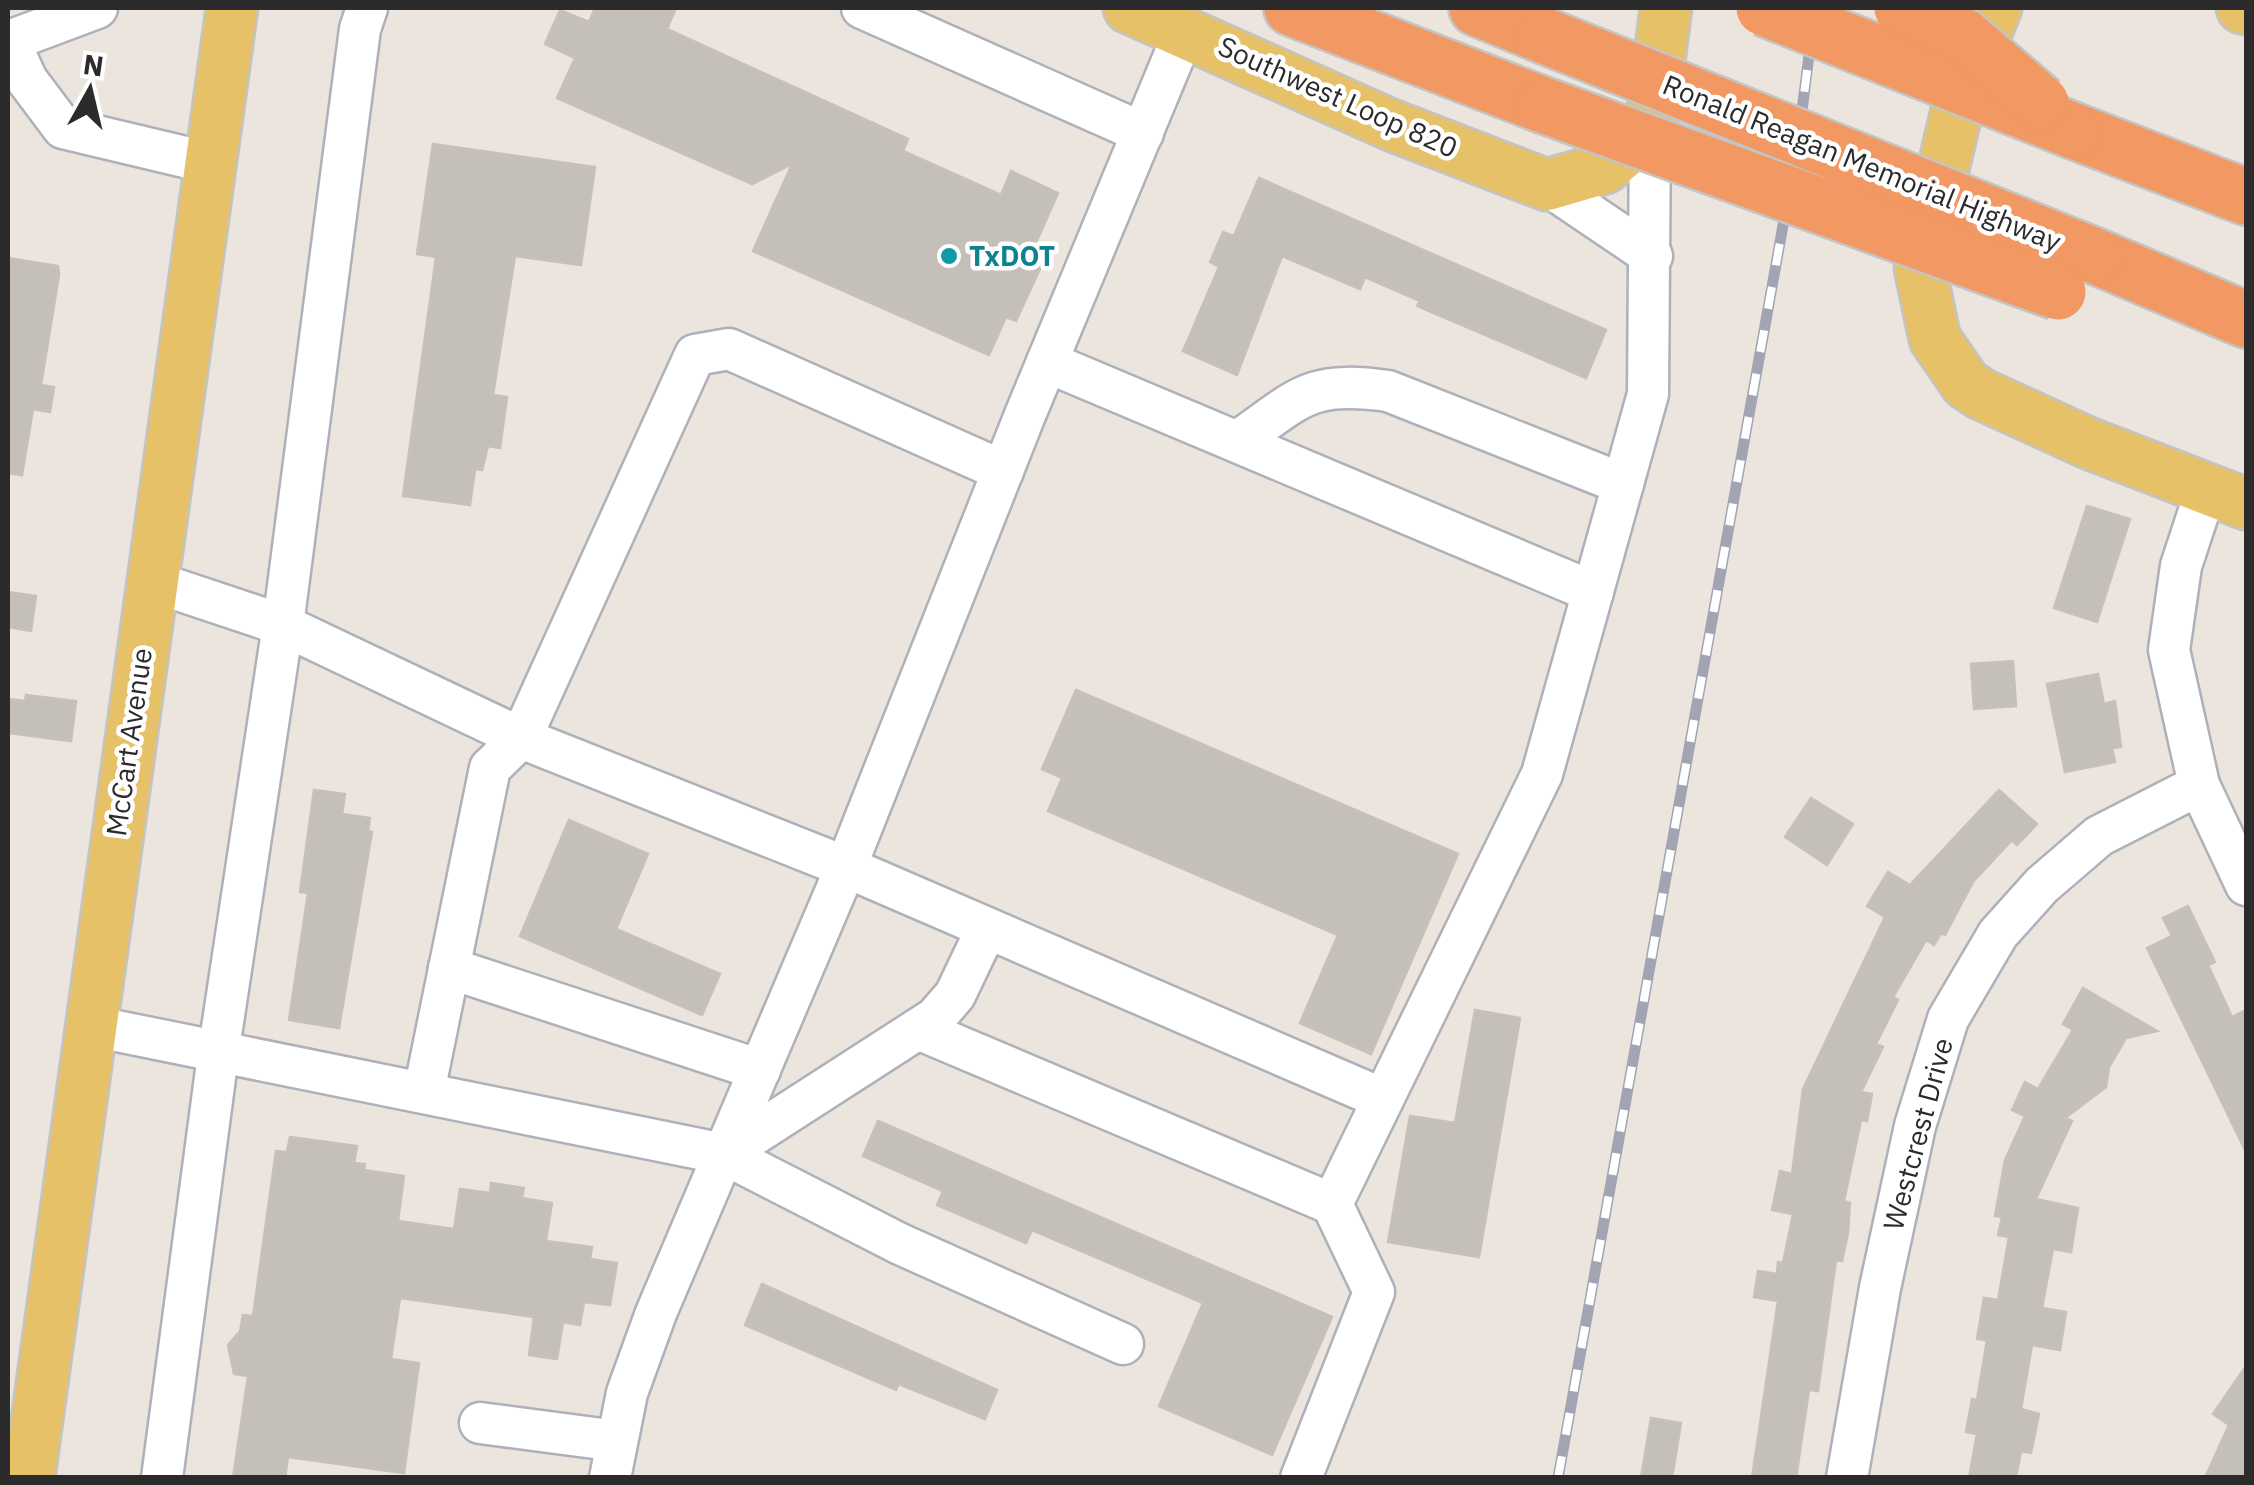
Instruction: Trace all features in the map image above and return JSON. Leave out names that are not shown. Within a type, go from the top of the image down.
[{"type":"highway","points":[[1292,8],[1543,105],[2077,274]]},
{"type":"highway","name":"Ronald Reagan Memorial Highway","points":[[1477,8],[2077,274],[2228,312]]},
{"type":"highway","points":[[1764,8],[2246,197]]},
{"type":"highway","points":[[1902,8],[1963,36],[2074,131]]},
{"type":"main road","name":"McCart Avenue","points":[[29,1478],[232,8]]},
{"type":"main road","name":"Southwest Loop 820","points":[[1130,8],[1391,125],[1547,184]]},
{"type":"main road","points":[[1547,184],[1605,168],[1650,131],[1666,8]]},
{"type":"main road","points":[[1996,8],[1960,97],[1920,268],[1935,339],[1966,384],[1981,394],[2226,497]]},
{"type":"street","points":[[97,8],[8,40],[27,80],[63,128],[126,146],[210,162]]},
{"type":"street","points":[[162,1478],[218,1055],[283,626],[360,29],[367,8]]},
{"type":"street","points":[[862,8],[1143,133]]},
{"type":"street","points":[[480,1423],[613,1459],[628,1393],[656,1314],[846,868],[1047,362],[1185,30]]},
{"type":"street","points":[[1332,1204],[1542,774],[1648,394],[1650,131]]},
{"type":"street","name":"Southwest Loop 820","points":[[1547,184],[1652,256]]},
{"type":"street","points":[[424,1092],[490,768],[521,738],[695,354],[728,349],[1003,471]]},
{"type":"street","points":[[1047,362],[1593,592]]},
{"type":"street","points":[[1238,441],[1314,389],[1354,387],[1388,392],[1623,484]]},
{"type":"street","points":[[2226,497],[2181,566],[2169,650],[2199,785],[2246,885]]},
{"type":"street","points":[[151,580],[283,626],[521,738],[846,868],[1383,1099]]},
{"type":"street","name":"Westcrest Drive","points":[[1847,1478],[1880,1288],[1915,1126],[1948,1019],[1998,934],[2042,885],[2099,836],[2199,785]]},
{"type":"street","points":[[724,1154],[918,1029],[954,995],[987,928]]},
{"type":"street","points":[[449,968],[760,1070]]},
{"type":"street","points":[[92,1026],[218,1055],[424,1092],[724,1154],[900,1244],[1123,1344]]},
{"type":"street","points":[[918,1029],[1332,1204],[1374,1292],[1301,1478]]},
{"type":"building","name":"TxDOT","points":[[595,8],[676,8],[667,29],[908,139],[903,151],[1001,195],[1011,171],[1058,193],[1031,254],[1044,260],[1016,321],[1006,317],[989,355],[753,251],[792,164],[752,184],[557,98],[575,58],[545,44],[560,10],[589,22]]},
{"type":"building","points":[[433,144],[595,167],[581,265],[515,256],[493,395],[507,397],[500,448],[488,446],[482,470],[475,469],[470,505],[403,496],[436,257],[417,254]]},
{"type":"building","points":[[1259,178],[1606,330],[1586,378],[1417,306],[1420,301],[1365,277],[1360,289],[1282,256],[1237,375],[1183,351],[1219,267],[1210,262],[1223,232],[1234,236]]},
{"type":"building","points":[[8,258],[58,266],[59,275],[41,385],[54,387],[50,412],[33,409],[22,475],[8,473]]},
{"type":"building","points":[[2087,506],[2130,519],[2097,622],[2054,608]]},
{"type":"building","points":[[8,592],[36,596],[31,631],[8,627]]},
{"type":"building","points":[[2013,661],[2016,706],[1974,709],[1971,664]]},
{"type":"building","points":[[2098,674],[2104,704],[2115,701],[2121,747],[2112,748],[2115,762],[2065,772],[2047,684]]},
{"type":"building","points":[[1076,690],[1458,854],[1371,1054],[1300,1023],[1338,935],[1048,811],[1062,778],[1042,769]]},
{"type":"building","points":[[26,695],[76,701],[71,741],[8,733],[8,699],[25,701]]},
{"type":"building","points":[[314,790],[345,794],[342,814],[370,818],[368,831],[372,832],[339,1028],[289,1020],[308,893],[300,892]]},
{"type":"building","points":[[1999,790],[2037,824],[2017,845],[2012,840],[1973,882],[1945,935],[1941,933],[1934,945],[1926,940],[1893,997],[1898,1000],[1876,1044],[1883,1047],[1861,1092],[1872,1094],[1867,1121],[1861,1120],[1844,1201],[1850,1203],[1848,1233],[1842,1261],[1836,1260],[1818,1391],[1809,1390],[1796,1478],[1752,1478],[1778,1301],[1754,1297],[1758,1271],[1777,1274],[1778,1262],[1783,1263],[1793,1214],[1772,1210],[1780,1171],[1792,1174],[1803,1089],[1885,917],[1867,906],[1888,872],[1910,885]]},
{"type":"building","points":[[1811,798],[1853,824],[1827,865],[1785,837]]},
{"type":"building","points":[[569,820],[648,854],[616,929],[720,974],[702,1015],[520,936]]},
{"type":"building","points":[[2188,906],[2215,962],[2208,965],[2232,1017],[2246,1010],[2246,1152],[2147,948],[2172,936],[2163,918]]},
{"type":"building","points":[[2083,988],[2157,1031],[2126,1038],[2109,1067],[2106,1087],[2065,1118],[2072,1121],[2036,1199],[2078,1208],[2071,1252],[2053,1249],[2042,1308],[2066,1312],[2060,1350],[2032,1345],[2021,1409],[2039,1414],[2031,1453],[2021,1451],[2016,1478],[1969,1478],[1977,1434],[1966,1432],[1972,1399],[1977,1400],[1987,1340],[1977,1339],[1984,1298],[1998,1300],[2009,1237],[1998,1235],[2002,1217],[1995,1216],[2005,1160],[2025,1116],[2012,1110],[2025,1082],[2038,1089],[2073,1030],[2063,1024]]},
{"type":"building","points":[[1475,1010],[1520,1018],[1479,1257],[1388,1242],[1410,1116],[1455,1123]]},
{"type":"building","points":[[878,1121],[1332,1317],[1272,1455],[1159,1406],[1203,1303],[1032,1230],[1026,1243],[937,1205],[943,1191],[863,1156]]},
{"type":"building","points":[[290,1137],[357,1146],[354,1163],[365,1164],[364,1170],[404,1176],[398,1221],[454,1229],[460,1189],[490,1193],[491,1183],[524,1188],[522,1198],[552,1203],[546,1241],[592,1247],[590,1259],[617,1263],[610,1305],[584,1302],[580,1325],[563,1322],[557,1359],[529,1355],[534,1317],[400,1298],[391,1359],[419,1363],[404,1473],[288,1457],[285,1478],[233,1478],[248,1376],[234,1374],[228,1345],[240,1331],[243,1315],[253,1316],[276,1151],[287,1152]]},
{"type":"building","points":[[762,1284],[997,1390],[985,1419],[899,1384],[896,1390],[745,1325]]},
{"type":"building","points":[[2246,1366],[2246,1478],[2205,1478],[2229,1425],[2213,1414]]},
{"type":"building","points":[[1651,1418],[1681,1423],[1672,1478],[1641,1478]]},
{"type":"railway","points":[[1558,1478],[1798,142],[1815,8]]},
{"type":"place","name":"TxDOT","points":[[949,256]]}]
